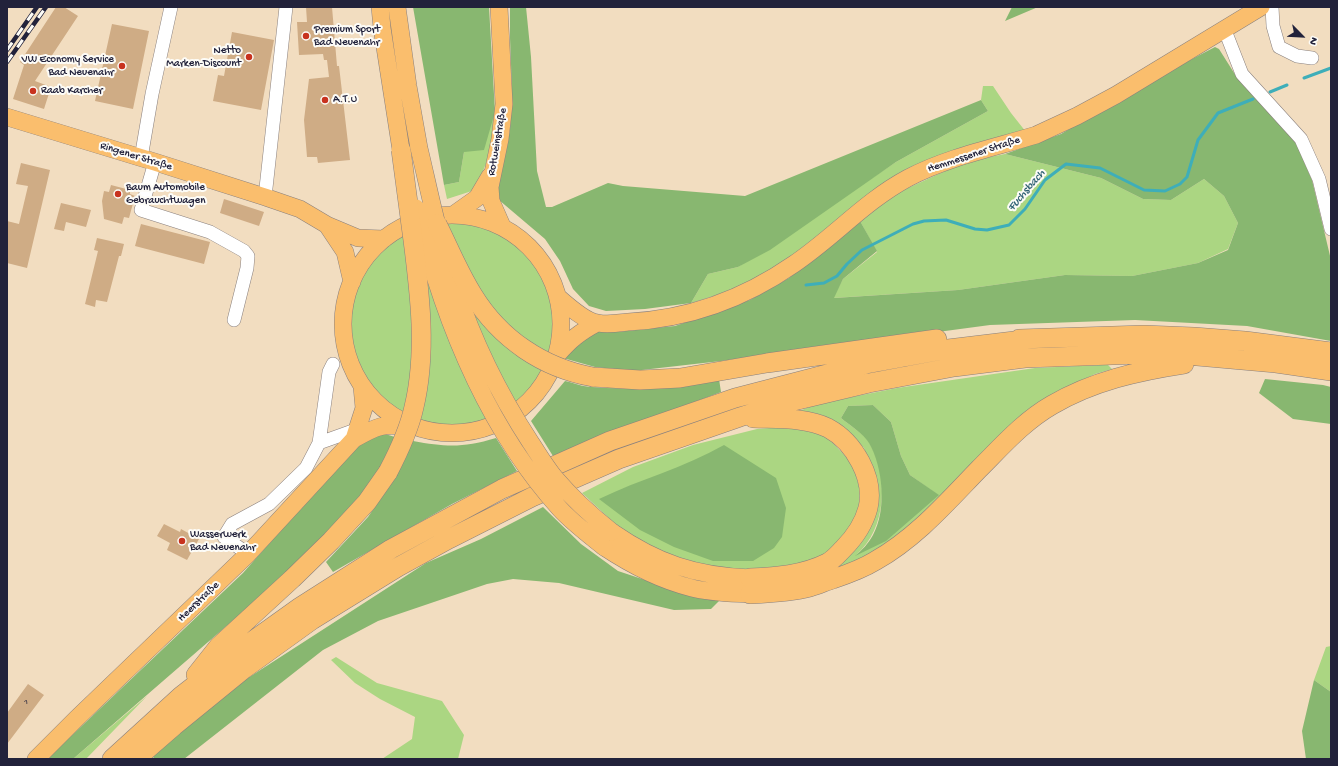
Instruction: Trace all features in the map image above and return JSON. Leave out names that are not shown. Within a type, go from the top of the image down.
[{"type":"highway","points":[[181,696],[219,646],[292,579],[367,502],[388,472],[402,445],[414,407],[420,367],[422,318],[417,268],[410,149]]},
{"type":"highway","points":[[437,224],[474,296],[490,318],[506,336],[524,350],[541,360],[564,370],[593,377],[640,380],[680,378],[767,363],[948,337],[1031,339],[1144,335],[1194,337],[1253,342],[1331,352]]},
{"type":"highway","points":[[112,759],[181,696],[240,650],[300,607],[391,549],[502,489],[610,441],[735,398],[866,364],[948,349],[1031,339]]},
{"type":"highway","points":[[136,759],[244,669],[312,620],[404,563],[532,497],[597,468],[740,417],[781,404],[869,383],[954,367],[1025,358],[1134,354],[1186,355],[1276,363],[1331,371]]},
{"type":"highway","points":[[750,586],[774,592],[810,587],[856,571],[875,561],[894,549],[926,523],[1007,441],[1031,419],[1052,405],[1082,389],[1117,377],[1158,368],[1229,358]]},
{"type":"highway","points":[[740,417],[804,421],[812,422],[828,428],[843,438],[862,463],[869,492],[868,507],[863,522],[854,539],[828,562],[750,586]]},
{"type":"main road","points":[[380,7],[384,35],[410,149],[437,224],[454,285],[477,344],[522,429],[554,477],[587,511],[612,532],[644,552],[677,567],[713,575],[750,586]]},
{"type":"main road","points":[[397,7],[407,79],[410,149],[420,227],[450,320],[478,385],[506,436],[541,486],[561,509],[582,530],[622,559],[653,575],[693,588],[728,593],[750,586]]},
{"type":"main road","name":"Rotweinstraße","points":[[499,7],[504,104],[500,139],[490,187],[491,202],[502,226]]},
{"type":"main road","name":"Hemmessener Straße","points":[[558,297],[576,312],[597,323],[642,322],[670,318],[714,305],[745,293],[770,280],[795,264],[871,202],[907,179],[939,164],[1049,130],[1116,95],[1224,28],[1262,7]]},
{"type":"main road","name":"Ringener Straße","points":[[7,118],[265,197],[300,209],[327,226],[358,238],[384,239]]},
{"type":"main road","points":[[453,215],[477,198],[492,172]]},
{"type":"main road","points":[[453,215],[478,218],[502,226],[518,236],[532,248],[552,279],[558,297],[562,326],[558,354],[548,377],[534,397],[515,414],[493,426],[470,432],[445,434],[420,429],[398,420],[379,405],[362,387],[352,368],[345,346],[343,324],[345,303],[352,282],[365,258],[384,239],[400,228],[417,221],[435,216],[453,215]]},
{"type":"main road","name":"Ringener Straße","points":[[327,226],[345,252],[352,282]]},
{"type":"main road","points":[[558,354],[581,332],[597,323]]},
{"type":"main road","name":"Heerstraße","points":[[36,759],[248,554],[299,500],[356,434],[364,408],[362,387]]},
{"type":"main road","name":"Heerstraße","points":[[356,434],[375,427],[394,424],[420,429]]},
{"type":"street","points":[[171,7],[152,94],[148,160],[141,210],[210,232],[244,251],[248,256],[247,268],[234,320]]},
{"type":"street","points":[[265,197],[286,7]]},
{"type":"street","points":[[1272,7],[1273,26],[1279,47],[1297,56],[1312,58]]},
{"type":"street","points":[[1224,28],[1242,74],[1301,139],[1319,179],[1331,229]]},
{"type":"street","points":[[248,554],[224,537],[232,524],[268,504],[306,468],[319,443],[329,372],[333,364]]},
{"type":"street","points":[[319,443],[356,434]]},
{"type":"street","points":[[286,487],[299,500]]},
{"type":"green space","points":[[413,7],[489,7],[495,112],[484,150],[464,152],[459,182],[444,185]]},
{"type":"green space","points":[[510,7],[526,7],[531,57],[537,171],[546,207],[552,207],[608,183],[623,186],[745,196],[981,100],[988,111],[896,162],[770,250],[738,267],[708,274],[691,303],[645,309],[606,311],[589,306],[573,289],[560,261],[545,239],[499,200],[498,188],[510,130],[512,90]]},
{"type":"green space","points":[[1012,7],[1038,7],[1005,21]]},
{"type":"green space","points":[[1215,47],[1219,49],[1236,76],[1296,143],[1312,180],[1331,260],[1331,341],[1247,326],[1135,320],[990,325],[721,361],[633,371],[595,367],[563,358],[592,332],[616,332],[675,326],[750,300],[789,278],[860,221],[877,251],[843,279],[834,298],[958,290],[1065,275],[1132,276],[1198,263],[1228,250],[1238,223],[1224,196],[1204,179],[1171,200],[1143,199],[1101,178],[1005,154],[1061,134],[1154,79]]},
{"type":"green space","points":[[983,86],[993,86],[1026,132],[945,156],[792,258],[746,286],[691,303],[708,274],[738,267],[896,162],[988,111],[981,100]]},
{"type":"green space","points":[[495,112],[490,154],[475,190],[447,199],[444,185],[459,182],[464,152]]},
{"type":"green space","points":[[1005,154],[1101,178],[1143,199],[1171,200],[1204,179],[1224,196],[1238,223],[1228,249],[1198,263],[1132,276],[1065,275],[958,290],[833,298],[843,279],[877,252],[860,221],[895,194],[965,162]]},
{"type":"green space","points":[[442,221],[462,221],[482,225],[500,233],[517,244],[531,258],[542,275],[550,293],[554,313],[554,333],[550,353],[542,371],[531,388],[517,402],[500,413],[482,421],[462,425],[442,425],[422,421],[404,413],[387,402],[373,388],[362,371],[354,353],[350,333],[350,313],[354,293],[362,275],[373,258],[387,244],[404,233],[422,225]]},
{"type":"green space","points":[[1108,365],[1112,369],[1095,374],[1052,395],[909,529],[877,553],[820,577],[839,562],[875,486],[864,448],[849,434],[794,413],[817,404],[897,388],[1035,368]],"holes":[[[873,405],[891,422],[901,456],[910,475],[938,495],[856,555],[866,544],[874,531],[879,517],[882,501],[882,485],[880,470],[869,442],[841,418],[848,406]]]},
{"type":"green space","points":[[719,379],[721,392],[553,456],[531,421],[565,381],[589,387],[624,388]]},
{"type":"green space","points":[[1265,379],[1331,387],[1331,424],[1293,419],[1259,393]]},
{"type":"green space","points":[[873,405],[891,422],[901,456],[910,475],[939,495],[886,541],[855,556],[873,535],[880,513],[882,489],[878,464],[869,443],[860,433],[841,418],[848,406]]},
{"type":"green space","points":[[795,426],[827,437],[853,464],[860,490],[858,517],[842,544],[806,564],[758,571],[690,565],[626,534],[582,493],[633,467],[693,445],[757,429]]},
{"type":"green space","points":[[385,434],[395,437],[381,471],[320,545],[73,759],[47,759],[243,573],[359,442]]},
{"type":"green space","points":[[496,438],[517,471],[452,504],[333,572],[326,562],[368,517],[396,476],[413,441],[454,446],[474,444]]},
{"type":"green space","points":[[724,445],[776,478],[786,508],[782,537],[774,548],[753,561],[713,561],[674,547],[640,530],[599,499],[630,485],[678,467]]},
{"type":"green space","points":[[543,507],[581,544],[618,571],[681,592],[719,601],[711,609],[674,610],[559,583],[513,579],[487,584],[378,621],[323,650],[184,759],[154,759],[152,753],[234,687],[426,563],[481,539]]},
{"type":"green space","points":[[1331,646],[1331,692],[1314,680],[1326,647]]},
{"type":"green space","points":[[336,657],[377,683],[442,701],[464,735],[458,759],[382,759],[412,739],[415,717],[380,699],[355,683],[331,660]]},
{"type":"green space","points":[[1314,680],[1331,692],[1331,759],[1306,759],[1302,731]]},
{"type":"green space","points":[[147,696],[86,759],[73,759]]},
{"type":"building","points":[[56,7],[64,7],[78,16],[35,81],[51,87],[44,109],[13,99],[24,65],[20,62]]},
{"type":"building","name":"A.T.U","points":[[306,7],[332,7],[337,66],[339,66],[350,160],[318,163],[317,157],[307,157],[304,120],[309,79],[329,77],[327,60],[324,60],[323,54],[299,55],[297,22],[307,22]]},
{"type":"building","name":"VW Economy Service Bad Neuenahr","points":[[112,24],[149,31],[133,109],[95,101]]},
{"type":"building","name":"Netto Marken-Discount","points":[[232,32],[274,40],[261,110],[213,101],[218,75],[224,76]]},
{"type":"building","points":[[21,163],[50,170],[27,268],[7,263],[7,221],[19,224],[28,186],[16,184]]},
{"type":"building","points":[[111,185],[130,190],[130,194],[135,196],[129,218],[124,217],[122,224],[104,219],[102,201],[104,191],[109,192]]},
{"type":"building","points":[[224,199],[264,212],[259,226],[220,213]]},
{"type":"building","points":[[61,203],[91,210],[86,227],[66,222],[64,231],[54,229]]},
{"type":"building","points":[[141,224],[210,242],[204,264],[135,246]]},
{"type":"building","points":[[97,238],[124,244],[121,256],[119,256],[107,302],[96,300],[95,307],[85,304],[98,251],[94,250]]},
{"type":"building","name":"Wasserwerk Bad Neuenahr","points":[[164,524],[180,532],[181,529],[199,539],[187,560],[167,550],[170,543],[157,536]]},
{"type":"building","points":[[28,684],[44,695],[7,744],[7,713]]},
{"type":"waterway","name":"Fuchsbach","points":[[1304,78],[1331,68]]},
{"type":"waterway","name":"Fuchsbach","points":[[1270,92],[1287,85]]},
{"type":"waterway","name":"Fuchsbach","points":[[806,285],[824,283],[837,276],[862,250],[913,224],[924,221],[946,220],[975,229],[987,230],[1009,225],[1025,209],[1045,180],[1066,164],[1100,168],[1144,190],[1165,191],[1180,184],[1187,177],[1198,140],[1218,113],[1253,99]]},
{"type":"railway","points":[[7,50],[37,7]]},
{"type":"railway","points":[[7,62],[46,7]]},
{"type":"place","name":"Premium Sport Bad Neuenahr","points":[[306,36]]},
{"type":"place","name":"Netto Marken-Discount","points":[[249,57]]},
{"type":"place","name":"VW Economy Service Bad Neuenahr","points":[[122,66]]},
{"type":"place","name":"Raab Karcher","points":[[33,91]]},
{"type":"place","name":"A.T.U","points":[[325,100]]},
{"type":"place","name":"Baum Automobile Gebrauchtwagen","points":[[118,194]]},
{"type":"place","name":"Wasserwerk Bad Neuenahr","points":[[182,541]]}]
